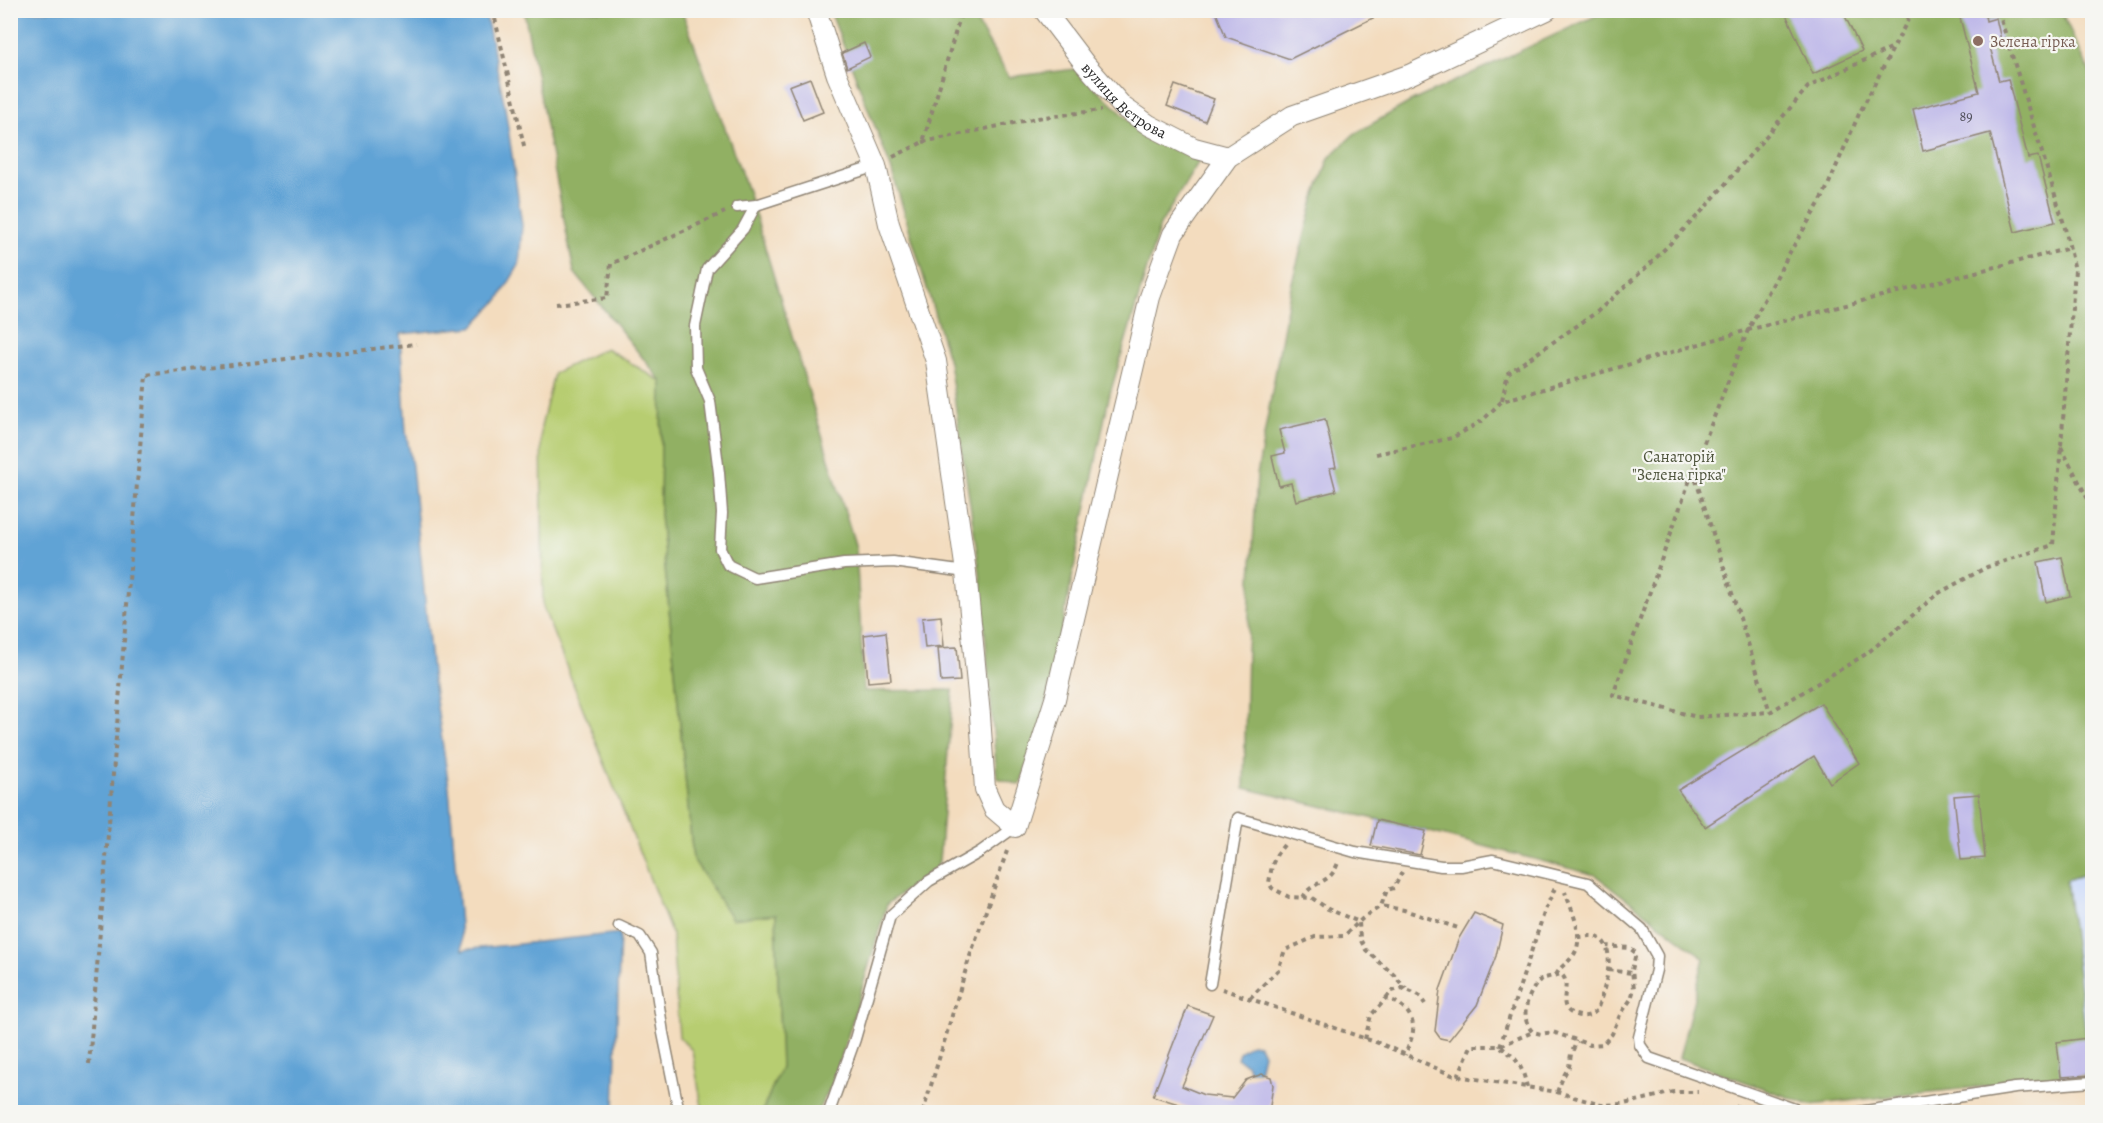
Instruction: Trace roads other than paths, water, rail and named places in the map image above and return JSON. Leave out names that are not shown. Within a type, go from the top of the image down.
[{"type":"street","points":[[816,10],[837,75],[876,166],[889,224],[936,361],[966,572],[985,789],[994,809],[1015,827],[1055,699],[1150,297],[1173,234],[1228,157],[1292,116],[1409,75],[1547,10]]},
{"type":"street","name":"вулиця Вєтрова","points":[[1044,10],[1085,64],[1123,107],[1149,125],[1194,148],[1228,157]]},
{"type":"lane","points":[[737,207],[756,205],[876,166]]},
{"type":"lane","points":[[756,205],[743,229],[706,269],[695,326],[696,368],[710,401],[719,473],[722,513],[720,549],[728,565],[755,578],[844,564],[893,562],[966,572]]},
{"type":"lane","points":[[1210,984],[1238,818],[1344,849],[1407,861],[1441,866],[1461,866],[1493,860],[1588,883],[1642,929],[1657,956],[1656,970],[1639,1036],[1643,1052],[1649,1059],[1803,1113]]},
{"type":"lane","points":[[829,1113],[855,1039],[874,965],[890,916],[929,881],[980,852],[1015,827]]},
{"type":"lane","points":[[620,926],[640,936],[651,953],[663,1033],[679,1113]]},
{"type":"lane","points":[[1859,1113],[2015,1088],[2092,1082]]},
{"type":"water","points":[[10,11],[485,11],[505,107],[522,225],[519,265],[499,299],[472,327],[400,334],[406,432],[412,466],[432,673],[449,787],[462,950],[620,933],[614,1112],[11,1112]]},
{"type":"water","points":[[1251,1044],[1259,1045],[1263,1054],[1259,1071],[1250,1071],[1247,1065],[1237,1058],[1239,1052]]},
{"type":"place","name":"Зелена гірка","points":[[1978,41]]},
{"type":"park label","name":"Санаторій \"Зелена гірка\"","points":[[1679,465]]}]
